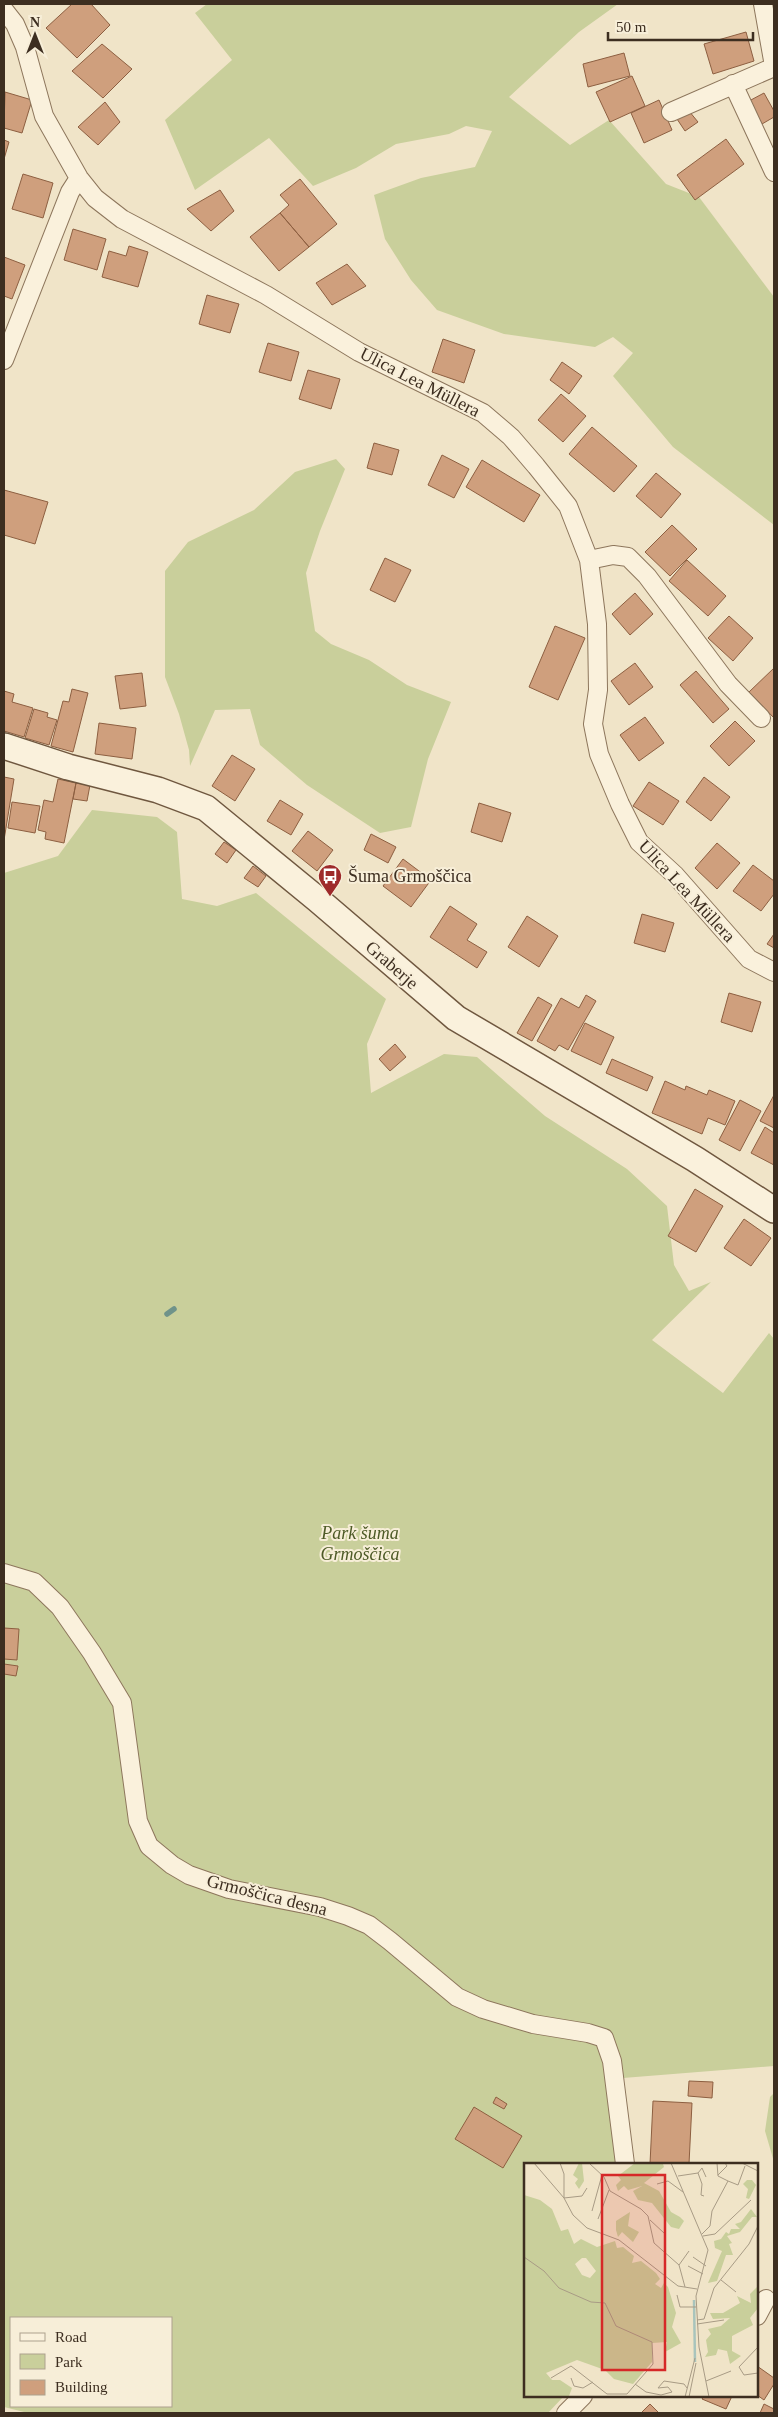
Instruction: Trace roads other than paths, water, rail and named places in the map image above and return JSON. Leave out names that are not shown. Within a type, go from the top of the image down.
[{"type":"street","points":[[671,112],[774,66],[763,4]]},
{"type":"street","name":"Ulica Lea Müllera","points":[[4,10],[15,24],[25,47],[44,116],[79,178],[95,198],[122,219],[266,294],[359,352],[483,413],[510,437],[568,506],[590,560],[597,624],[598,690],[593,724],[599,754],[620,804],[639,842],[675,875],[749,959],[774,972]]},
{"type":"street","points":[[733,84],[774,172]]},
{"type":"street","points":[[4,360],[70,192],[79,178]]},
{"type":"street","points":[[590,560],[613,555],[628,557],[647,576],[728,684],[761,718]]},
{"type":"street","name":"Graberje","points":[[4,746],[68,767],[158,790],[206,808],[310,893],[456,1018],[695,1159],[774,1210]]},
{"type":"street","name":"Grmoščica desna","points":[[4,1573],[34,1582],[60,1608],[92,1652],[122,1703],[138,1821],[149,1846],[172,1866],[189,1876],[229,1889],[320,1907],[369,1925],[457,1997],[483,2009],[532,2024],[588,2033],[604,2038],[612,2061],[616,2082],[625,2163]]},
{"type":"street","points":[[758,2314],[766,2298]]},
{"type":"street","points":[[566,2413],[582,2397]]},
{"type":"waterway","points":[[167,1314],[174,1309]]},
{"type":"place","name":"Šuma Grmoščica","points":[[330,897]]},
{"type":"park label","name":"Park šuma Grmoščica","points":[[360,1544]]}]
